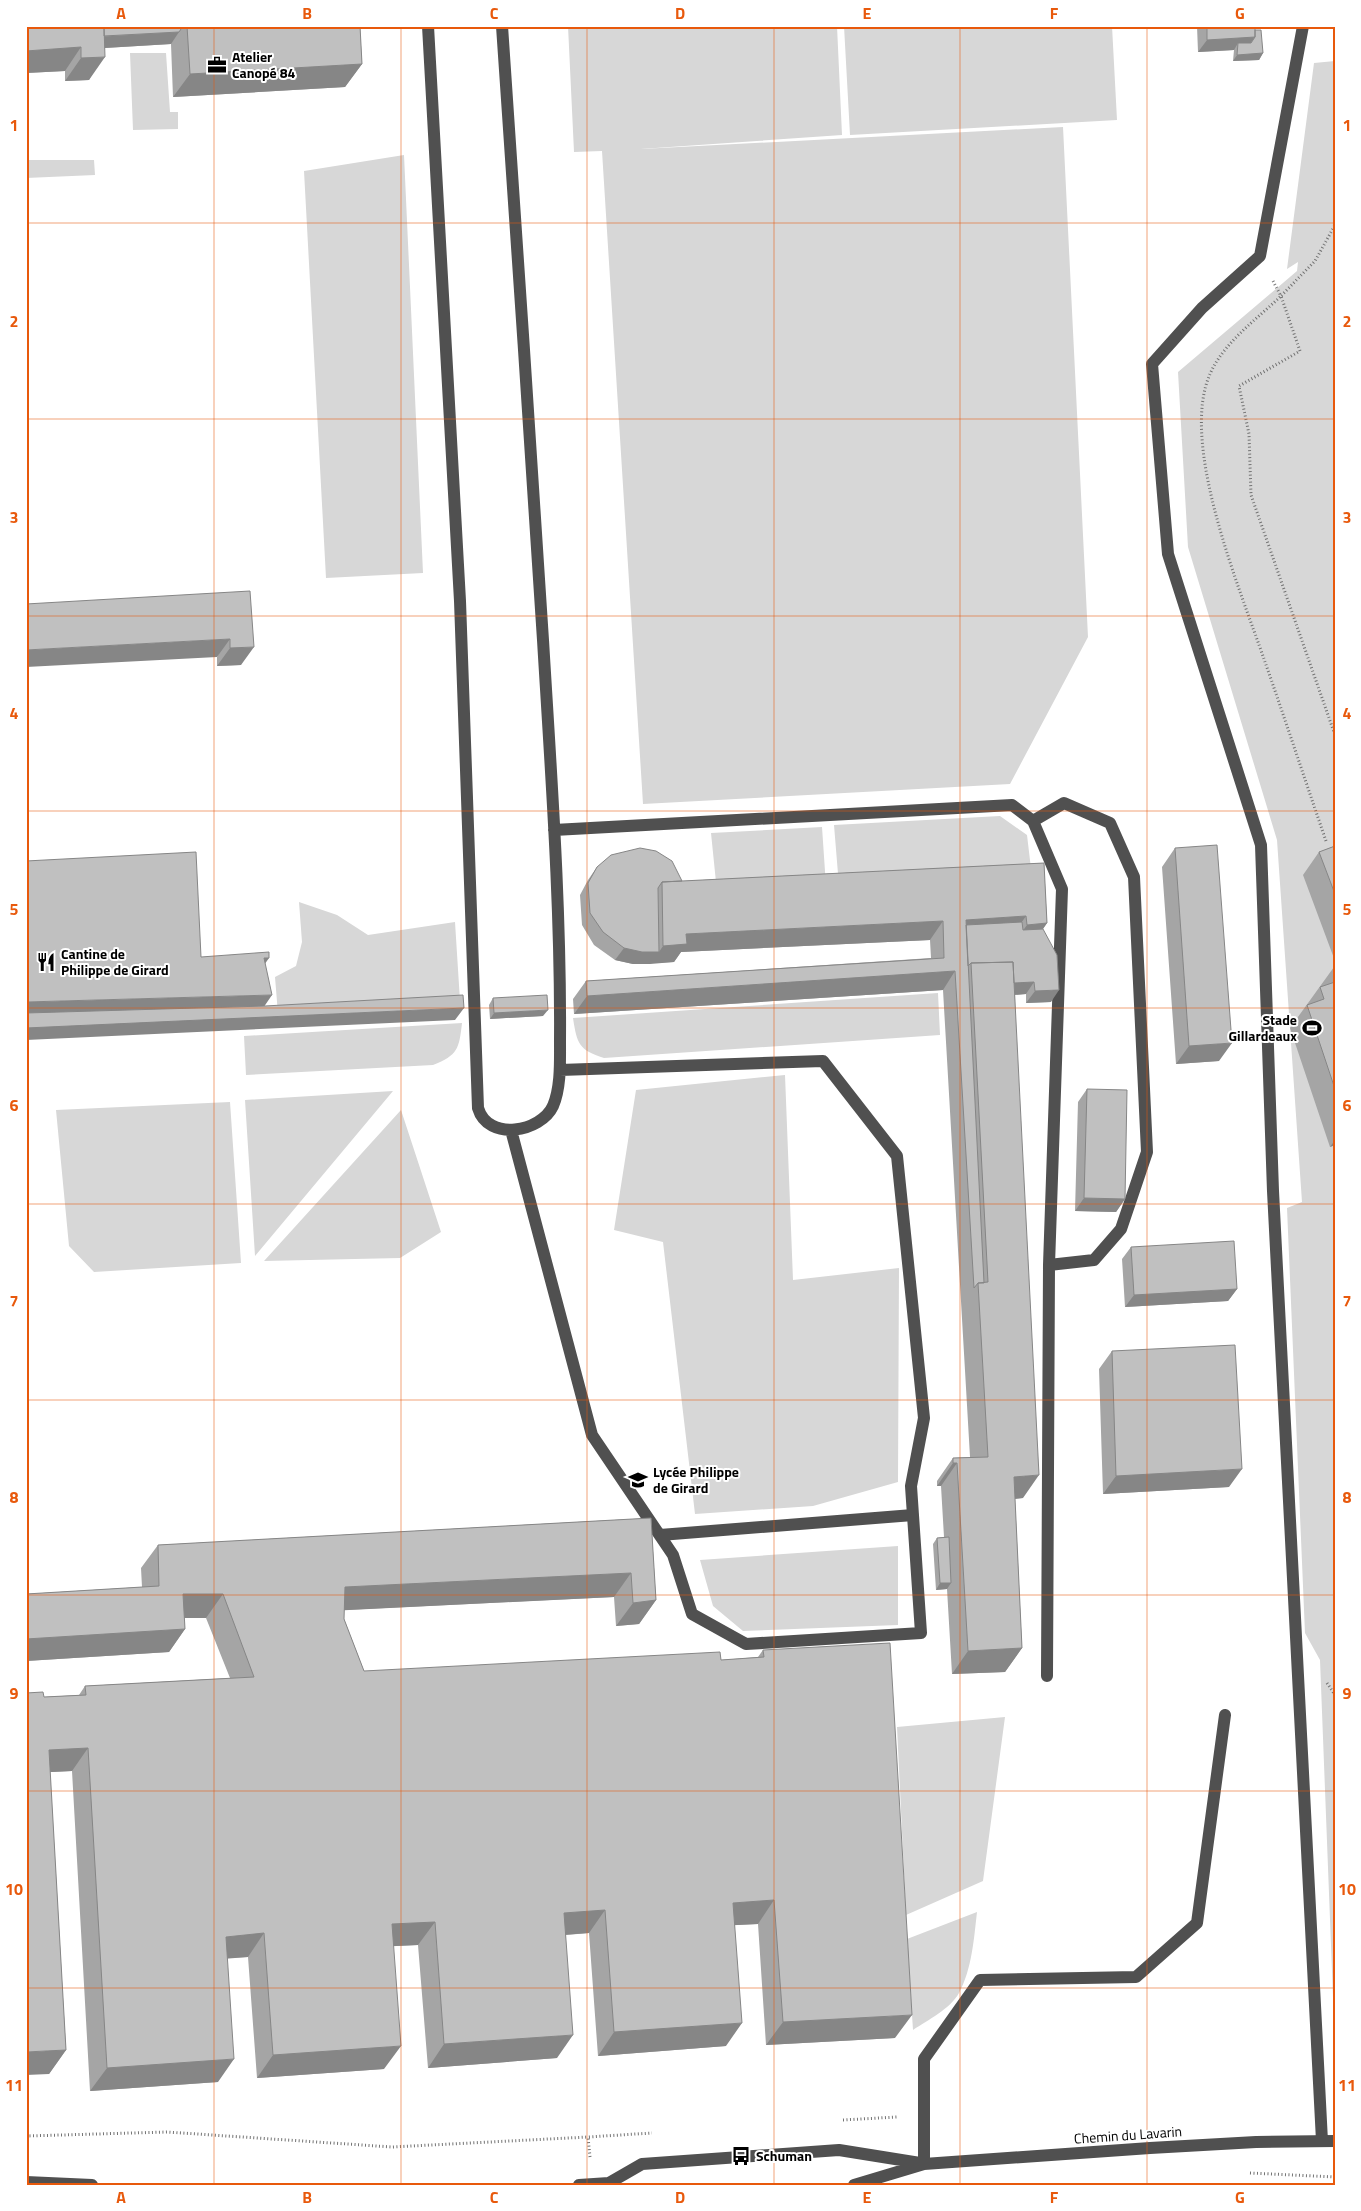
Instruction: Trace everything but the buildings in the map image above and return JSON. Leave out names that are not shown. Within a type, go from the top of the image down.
[{"type":"street","points":[[428,26],[460,601],[478,1108],[480,1117],[489,1126],[511,1130],[535,1123],[552,1108],[560,1070],[560,941],[530,436],[502,26]]},
{"type":"street","points":[[1303,26],[1260,256],[1202,308],[1152,364],[1168,554],[1261,845],[1273,1191],[1328,2141]]},
{"type":"street","points":[[1032,821],[1064,803],[1110,823],[1134,877],[1147,1152],[1121,1230],[1094,1260],[1049,1265]]},
{"type":"street","points":[[554,830],[1012,805],[1032,821],[1062,889],[1049,1265],[1047,1676]]},
{"type":"street","points":[[511,1130],[592,1435],[673,1555],[692,1614],[746,1644],[920,1633],[911,1486],[924,1418],[897,1156],[823,1061],[560,1070]]},
{"type":"street","points":[[660,1535],[913,1515]]},
{"type":"street","points":[[924,2164],[924,2059],[980,1980],[1136,1977],[1197,1923],[1225,1715]]},
{"type":"street","name":"Chemin du Lavarin","points":[[854,2185],[924,2164],[1150,2148],[1328,2141]]},
{"type":"street","name":"Chemin du Lavarin","points":[[579,2185],[611,2184],[642,2164],[840,2150],[924,2164]]},
{"type":"street","points":[[26,2182],[92,2185]]},
{"type":"path","points":[[1326,841],[1212,506],[1203,444],[1202,402],[1210,374],[1230,344],[1315,261],[1335,225]]},
{"type":"path","points":[[1260,256],[1280,296],[1300,351],[1239,386],[1249,434],[1251,495],[1335,735]]},
{"type":"path","points":[[26,2136],[166,2132],[392,2146],[588,2137]]},
{"type":"shaded area","points":[[568,26],[837,26],[842,135],[641,149],[1063,127],[1088,637],[1010,784],[643,804],[602,151],[574,152]]},
{"type":"shaded area","points":[[844,26],[1112,26],[1117,120],[850,135]]},
{"type":"shaded area","points":[[130,53],[166,53],[170,112],[178,112],[178,129],[133,130]]},
{"type":"shaded area","name":"Stade Gillardeaux","points":[[1335,61],[1335,2049],[1320,1660],[1305,1633],[1287,1208],[1302,1202],[1277,840],[1188,547],[1178,372],[1297,271],[1298,262],[1287,269],[1314,63]]},
{"type":"shaded area","points":[[404,155],[423,573],[326,578],[304,171]]},
{"type":"shaded area","points":[[26,160],[94,160],[95,175],[26,178]]},
{"type":"shaded area","points":[[1000,816],[1027,835],[1032,877],[839,886],[834,825]]},
{"type":"shaded area","points":[[822,827],[826,886],[717,892],[711,833]]},
{"type":"shaded area","points":[[299,902],[337,915],[368,935],[455,922],[460,1001],[278,1014],[275,977],[296,966],[302,942]]},
{"type":"shaded area","points":[[938,993],[940,1035],[604,1058],[584,1049],[578,1040],[573,1018]]},
{"type":"shaded area","points":[[462,1023],[460,1039],[456,1050],[448,1058],[433,1065],[246,1075],[244,1036]]},
{"type":"shaded area","points":[[785,1075],[793,1280],[899,1268],[898,1482],[813,1506],[695,1514],[663,1242],[614,1230],[636,1090]]},
{"type":"shaded area","points":[[393,1091],[255,1256],[245,1100]]},
{"type":"shaded area","points":[[230,1102],[241,1263],[94,1272],[69,1246],[56,1110]]},
{"type":"shaded area","points":[[401,1110],[441,1232],[400,1258],[264,1261]]},
{"type":"shaded area","points":[[898,1546],[898,1625],[743,1631],[713,1606],[700,1560]]},
{"type":"shaded area","points":[[1005,1717],[983,1881],[906,1915],[897,1727]]},
{"type":"shaded area","points":[[977,1912],[970,1964],[959,1993],[944,2009],[913,2030],[907,1939]]},
{"type":"place","name":"Atelier Canopé 84","points":[[217,65]]},
{"type":"place","name":"Cantine de Philippe de Girard","points":[[46,962]]},
{"type":"place","name":"Stade Gillardeaux","points":[[1312,1028]]},
{"type":"place","name":"Lycée Philippe de Girard","points":[[638,1480]]},
{"type":"place","name":"Schuman","points":[[741,2156]]}]
